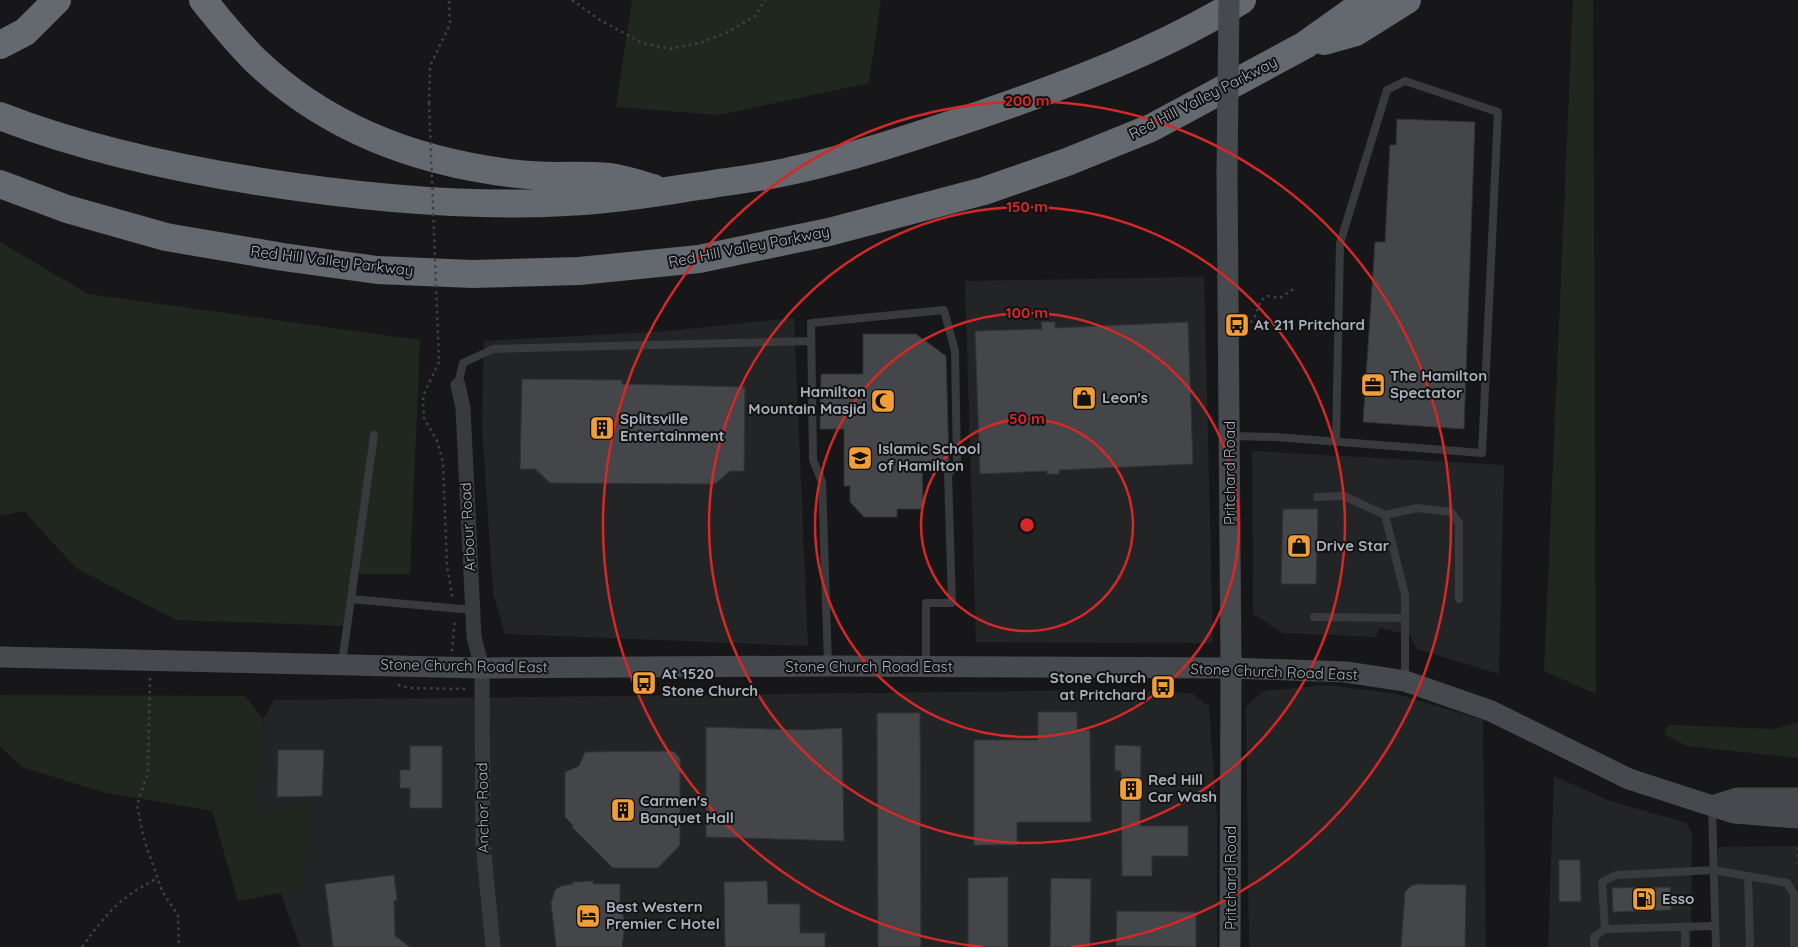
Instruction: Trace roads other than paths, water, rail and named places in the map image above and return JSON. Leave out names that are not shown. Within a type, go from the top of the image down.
[{"type":"highway","points":[[0,45],[25,32],[57,0]]},
{"type":"highway","points":[[203,0],[256,60],[286,86],[319,110],[380,142],[421,157],[466,167],[520,175],[610,178],[667,191]]},
{"type":"highway","points":[[0,116],[43,132],[190,170],[284,186],[377,197],[463,202],[561,203],[611,199],[789,172],[930,131],[1072,83],[1144,52],[1242,0]]},
{"type":"highway","name":"Red Hill Valley Parkway","points":[[0,184],[67,209],[166,237],[283,257],[377,270],[472,274],[579,272],[698,259],[829,232],[984,191],[1067,162],[1152,128],[1306,46],[1368,0]]},
{"type":"highway","points":[[1306,46],[1356,32],[1408,0]]},
{"type":"highway","points":[[0,200],[28,209],[67,209]]},
{"type":"main road","name":"Pritchard Road","points":[[1229,0],[1227,173],[1231,668],[1230,947]]},
{"type":"main road","name":"Stone Church Road East","points":[[0,657],[482,668],[828,666],[926,668],[1231,668],[1346,672],[1405,681],[1491,712],[1629,779],[1712,806],[1734,813],[1798,818]]},
{"type":"main road","points":[[1712,806],[1737,798],[1798,798]]},
{"type":"street","name":"Arbour Road","points":[[458,385],[463,408],[475,649],[482,668]]},
{"type":"street","name":"Anchor Road","points":[[482,668],[483,844],[493,947]]},
{"type":"lane","points":[[1229,436],[1336,441],[1482,453],[1498,112],[1405,81],[1387,90],[1340,242],[1336,441]]},
{"type":"lane","points":[[828,666],[822,482],[813,460],[811,323],[944,310],[955,351],[956,464],[948,474],[952,603],[926,603],[926,668]]},
{"type":"lane","points":[[458,385],[463,364],[493,349],[811,341]]},
{"type":"lane","points":[[342,664],[374,435]]},
{"type":"lane","points":[[1317,497],[1344,496],[1386,514],[1417,508],[1451,512],[1459,523],[1459,599]]},
{"type":"lane","points":[[1386,514],[1405,595],[1405,681]]},
{"type":"lane","points":[[351,599],[472,610]]},
{"type":"lane","points":[[1314,616],[1405,618]]},
{"type":"lane","points":[[1712,806],[1716,947]]},
{"type":"lane","points":[[1605,929],[1602,882],[1616,875],[1714,870],[1787,884],[1794,894],[1794,947]]},
{"type":"lane","points":[[1748,876],[1750,947]]},
{"type":"lane","points":[[1594,947],[1594,937],[1605,929],[1715,926]]},
{"type":"lane","points":[[1685,947],[1686,927]]},
{"type":"place","name":"At 211 Pritchard","points":[[1237,325]]},
{"type":"place","name":"The Hamilton Spectator","points":[[1373,385]]},
{"type":"place","name":"Leon's","points":[[1084,398]]},
{"type":"place","name":"Hamilton Mountain Masjid","points":[[883,401]]},
{"type":"place","name":"Splitsville Entertainment","points":[[602,428]]},
{"type":"place","name":"Islamic School of Hamilton","points":[[860,458]]},
{"type":"place","name":"Drive Star","points":[[1299,546]]},
{"type":"place","name":"At 1520 Stone Church","points":[[644,683]]},
{"type":"place","name":"Stone Church at Pritchard","points":[[1163,687]]},
{"type":"place","name":"Red Hill Car Wash","points":[[1131,789]]},
{"type":"place","name":"Carmen's Banquet Hall","points":[[623,810]]},
{"type":"place","name":"Esso","points":[[1644,899]]},
{"type":"place","name":"Best Western Premier C Hotel","points":[[588,916]]}]
